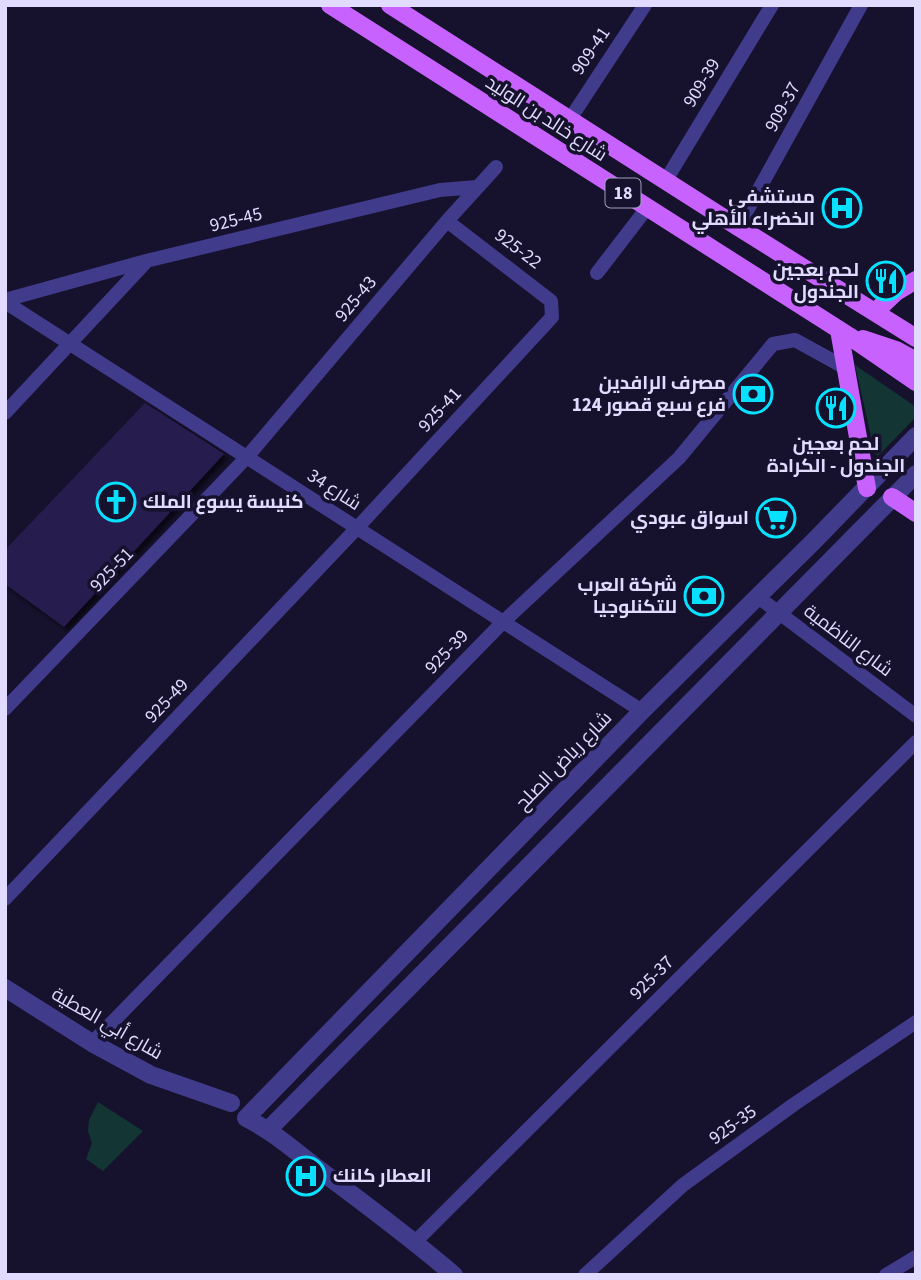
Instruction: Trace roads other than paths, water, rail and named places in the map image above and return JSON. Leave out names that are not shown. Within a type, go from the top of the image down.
[{"type":"main road","name":"شارع خالد بن الوليد","points":[[330,5],[844,333],[916,382]]},
{"type":"main road","name":"شارع خالد بن الوليد","points":[[390,5],[916,338]]},
{"type":"main road","points":[[876,312],[896,292],[916,280]]},
{"type":"main road","points":[[867,488],[844,367],[844,333],[877,342],[916,361]]},
{"type":"main road","points":[[892,498],[916,513]]},
{"type":"street","name":"909-41","points":[[570,119],[645,5]]},
{"type":"street","name":"909-39","points":[[666,180],[772,5]]},
{"type":"street","name":"909-37","points":[[738,227],[861,5]]},
{"type":"street","name":"925-43","points":[[247,457],[496,167]]},
{"type":"street","name":"925-45","points":[[5,301],[146,261],[440,190],[477,187]]},
{"type":"street","points":[[597,274],[646,208]]},
{"type":"street","name":"925-22","points":[[447,221],[551,301],[552,317]]},
{"type":"street","points":[[5,413],[146,261]]},
{"type":"street","name":"شارع 34","points":[[5,301],[642,711]]},
{"type":"street","name":"925-41","points":[[357,528],[552,317]]},
{"type":"street","name":"925-39","points":[[92,1043],[503,622],[679,458],[773,344],[795,340],[844,367]]},
{"type":"street","name":"شارع رياض الصلح","points":[[269,1129],[246,1118],[642,711],[916,436]]},
{"type":"street","name":"925-51","points":[[5,709],[247,457]]},
{"type":"street","points":[[454,1275],[269,1129],[916,474]]},
{"type":"street","name":"925-49","points":[[5,899],[357,528]]},
{"type":"street","name":"شارع الناظمية","points":[[758,597],[916,716]]},
{"type":"street","name":"925-37","points":[[415,1242],[916,742]]},
{"type":"street","points":[[390,970],[397,983],[409,986]]},
{"type":"street","name":"شارع أبي العطية","points":[[5,988],[92,1043],[151,1075],[231,1102]]},
{"type":"street","name":"925-35","points":[[585,1275],[683,1185],[793,1105],[916,1022]]},
{"type":"street","points":[[886,1275],[916,1257]]},
{"type":"place","name":"مستشفى الخضراء الأهلي","points":[[842,208]]},
{"type":"place","name":"لحم بعجين الجندول","points":[[886,281]]},
{"type":"place","name":"مصرف الرافدين فرع سبع قصور 124","points":[[753,394]]},
{"type":"place","name":"لحم بعجين الجندول - الكرادة","points":[[836,408]]},
{"type":"place","name":"كنيسة يسوع الملك","points":[[116,502]]},
{"type":"place","name":"اسواق عبودي","points":[[776,518]]},
{"type":"place","name":"شركة العرب للتكنلوجيا","points":[[704,596]]},
{"type":"place","name":"العطار كلنك","points":[[306,1176]]}]
